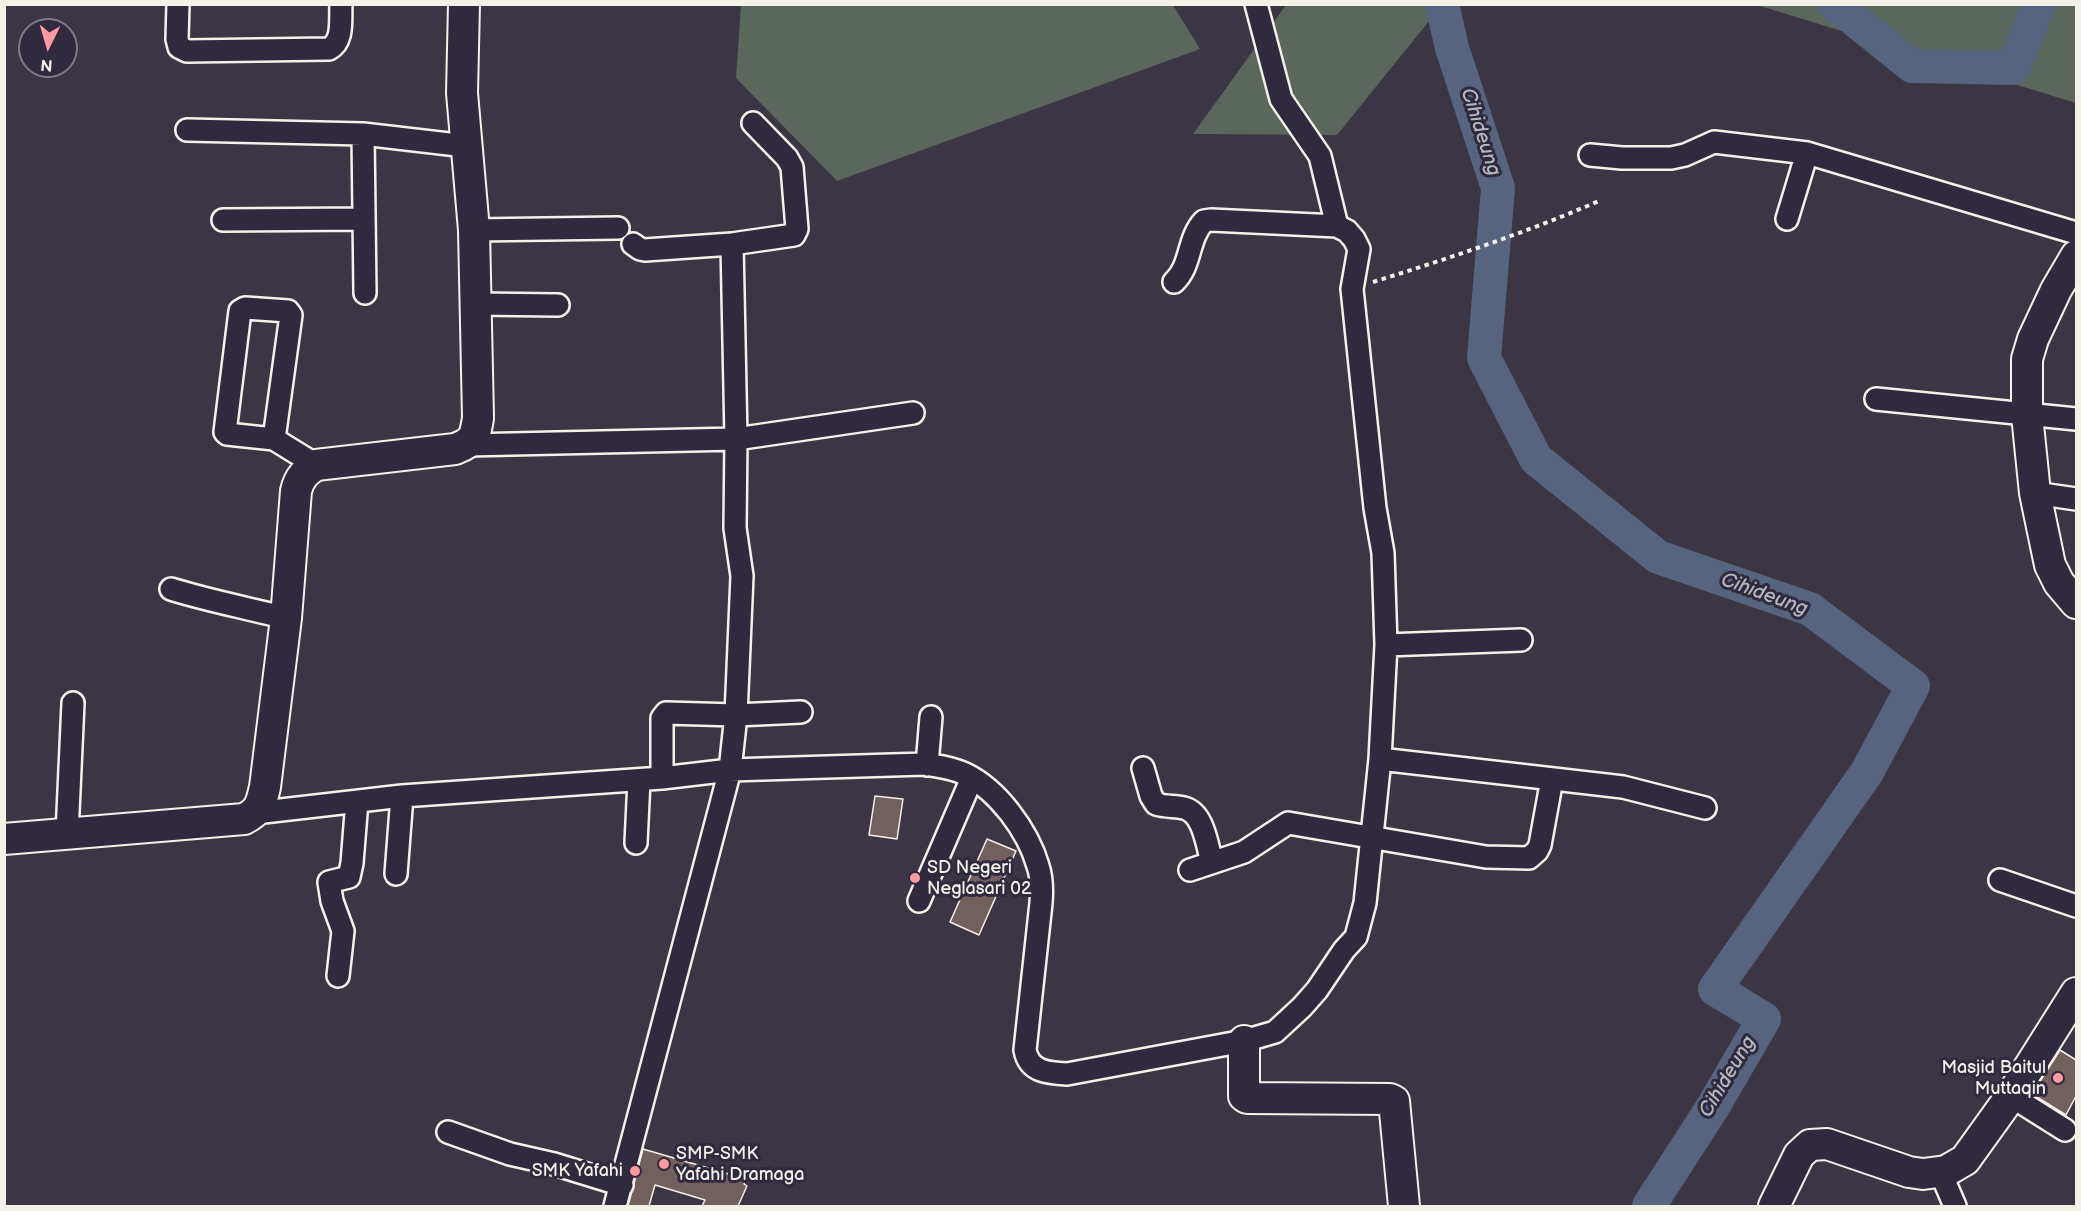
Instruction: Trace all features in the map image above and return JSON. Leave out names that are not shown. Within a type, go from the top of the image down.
[{"type":"street","points":[[178,4],[177,39],[179,47],[187,51],[329,49],[338,42],[340,36],[341,4]]},
{"type":"street","points":[[464,4],[462,93],[474,230],[478,418],[473,439],[466,445]]},
{"type":"street","points":[[1256,4],[1281,99],[1320,156],[1337,226]]},
{"type":"street","points":[[633,244],[645,250],[792,236],[796,232],[792,167],[787,158],[753,123]]},
{"type":"street","points":[[187,130],[363,134],[466,146]]},
{"type":"street","points":[[363,134],[365,293]]},
{"type":"street","points":[[1590,155],[1622,158],[1671,158],[1685,155],[1714,142],[1731,142],[1807,153],[2076,233]]},
{"type":"street","points":[[1787,219],[1807,153]]},
{"type":"street","points":[[223,220],[364,219]]},
{"type":"street","points":[[4,839],[244,819],[255,813],[402,796],[639,780],[730,770],[927,765],[963,773],[993,795],[1012,817],[1027,840],[1039,868],[1042,883],[1041,903],[1025,1050],[1026,1059],[1032,1066],[1051,1073],[1067,1074],[1244,1041],[1275,1032],[1289,1021],[1317,990],[1344,950],[1356,937],[1365,903],[1380,759],[1386,645],[1383,553],[1375,508],[1352,288],[1359,249],[1347,231],[1337,226],[1204,221],[1195,235],[1184,269],[1174,282]]},
{"type":"street","points":[[474,230],[618,228]]},
{"type":"street","points":[[615,1206],[730,770],[736,714],[742,576],[735,535],[736,439],[732,243]]},
{"type":"street","points":[[2076,256],[2056,290],[2030,348],[2027,369],[2027,415],[2035,493],[2050,565],[2059,583],[2076,603]]},
{"type":"street","points":[[476,304],[558,306]]},
{"type":"street","points":[[274,439],[291,315],[288,311],[245,308],[240,311],[225,432],[227,435],[274,439],[316,465]]},
{"type":"street","points":[[1876,399],[2076,419]]},
{"type":"street","points":[[255,813],[262,801],[265,787],[286,618],[296,491],[303,475],[316,465],[455,449],[466,445],[736,439],[913,413]]},
{"type":"street","points":[[2035,493],[2076,498]]},
{"type":"street","points":[[171,589],[286,618]]},
{"type":"street","points":[[1386,645],[1521,639]]},
{"type":"street","points":[[67,834],[73,703]]},
{"type":"street","points":[[662,778],[663,714],[801,712]]},
{"type":"street","points":[[927,765],[931,717]]},
{"type":"street","points":[[1380,759],[1623,787],[1705,808]]},
{"type":"street","points":[[1143,768],[1151,796],[1156,804],[1187,809],[1196,816],[1200,822],[1212,862]]},
{"type":"street","points":[[919,902],[972,778]]},
{"type":"street","points":[[1190,870],[1244,852],[1281,825],[1288,823],[1486,857],[1529,858],[1540,845],[1552,779]]},
{"type":"street","points":[[636,843],[639,780]]},
{"type":"street","points":[[396,874],[402,796]]},
{"type":"street","points":[[338,976],[343,931],[332,901],[329,882],[349,877],[357,801]]},
{"type":"street","points":[[2000,880],[2076,906]]},
{"type":"street","points":[[1774,1206],[1799,1155],[1810,1145],[1827,1144],[1909,1172],[1923,1174],[1946,1171],[1965,1161],[2011,1096],[2076,993]]},
{"type":"street","points":[[1244,1041],[1244,1096],[1246,1098],[1390,1099],[1394,1101],[1404,1201]]},
{"type":"street","points":[[2011,1096],[2065,1130]]},
{"type":"street","points":[[448,1132],[510,1154],[554,1164],[622,1185]]},
{"type":"street","points":[[1940,1171],[1955,1206]]},
{"type":"path","points":[[1352,288],[1542,226],[1599,201]]},
{"type":"green space","points":[[741,5],[1173,5],[1200,49],[837,181],[736,78]]},
{"type":"green space","points":[[1286,5],[1442,5],[1337,135],[1193,134]]},
{"type":"green space","points":[[1757,5],[2076,5],[2076,103]]},
{"type":"building","points":[[875,796],[903,799],[897,839],[869,835]]},
{"type":"building","points":[[987,839],[1016,851],[979,935],[950,922]]},
{"type":"building","name":"Masjid Baitul Muttaqin","points":[[2060,1050],[2076,1060],[2076,1096],[2066,1115],[2032,1094]]},
{"type":"building","name":"SMP-SMK Yafahi Dramaga","points":[[643,1149],[746,1179],[744,1184],[747,1186],[738,1206],[702,1206],[705,1200],[655,1185],[649,1206],[628,1206]]},
{"type":"waterway","name":"Cihideung","points":[[1442,4],[1452,48],[1498,188],[1484,358],[1536,459],[1658,557],[1810,609],[1913,686],[1867,772],[1715,989],[1764,1019],[1714,1105],[1649,1206]]},
{"type":"waterway","name":"Cihideung","points":[[1835,4],[1912,66],[2013,68],[2039,4]]},
{"type":"place","name":"SD Negeri Neglasari 02","points":[[915,878]]},
{"type":"place","name":"Masjid Baitul Muttaqin","points":[[2058,1078]]},
{"type":"place","name":"SMP-SMK Yafahi Dramaga","points":[[664,1164]]},
{"type":"place","name":"SMK Yafahi","points":[[635,1171]]}]
